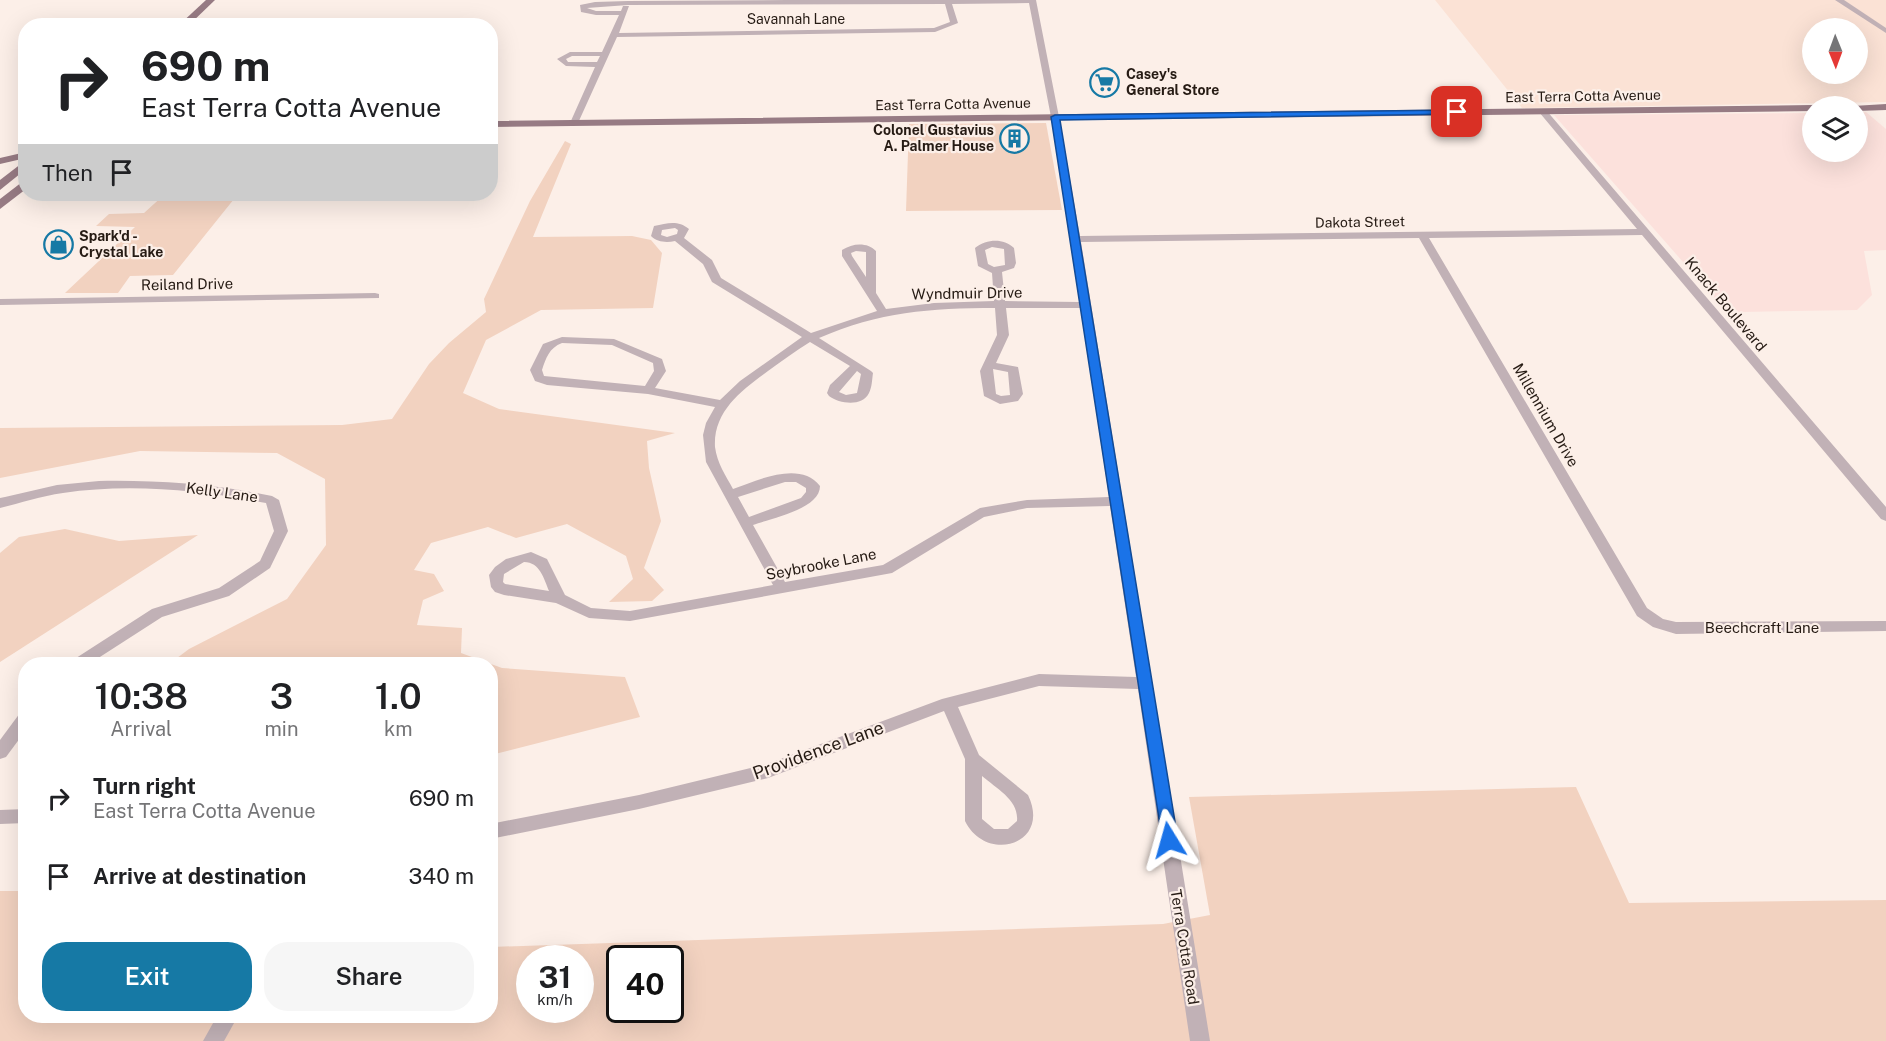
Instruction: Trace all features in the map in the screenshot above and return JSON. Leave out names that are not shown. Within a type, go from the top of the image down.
[{"type":"main road","points":[[193,18],[215,3]]},
{"type":"main road","points":[[203,18],[215,3]]},
{"type":"main road","points":[[1868,108],[1886,107]]},
{"type":"main road","name":"East Terra Cotta Avenue","points":[[498,124],[1802,108]]},
{"type":"main road","points":[[0,153],[18,150]]},
{"type":"main road","points":[[0,161],[18,157]]},
{"type":"main road","points":[[0,169],[7,171],[7,175],[0,186]]},
{"type":"main road","points":[[0,186],[18,170]]},
{"type":"main road","points":[[0,205],[18,189]]},
{"type":"street","points":[[1839,0],[1886,31]]},
{"type":"street","points":[[623,14],[596,13],[584,10],[583,7],[595,4],[701,1],[1032,1]]},
{"type":"street","name":"Terra Cotta Road","points":[[1032,1],[1055,117],[1086,306],[1200,1041]]},
{"type":"street","name":"Savannah Lane","points":[[614,35],[935,30],[954,22],[948,2]]},
{"type":"street","points":[[574,123],[628,3]]},
{"type":"street","points":[[601,65],[570,65],[562,63],[561,60],[570,54],[606,54]]},
{"type":"street","name":"Knack Boulevard","points":[[1543,112],[1886,516]]},
{"type":"street","name":"Dakota Street","points":[[1075,239],[1645,232]]},
{"type":"street","name":"Millennium Drive","points":[[1422,235],[1642,612]]},
{"type":"street","points":[[677,238],[708,262],[716,280],[731,291],[857,365]]},
{"type":"street","points":[[989,365],[1003,334],[997,270]]},
{"type":"street","points":[[871,294],[883,312]]},
{"type":"street","name":"Reiland Drive","points":[[0,302],[375,296]]},
{"type":"street","name":"Wyndmuir Drive","points":[[720,404],[744,383],[810,338],[883,312],[932,306],[1086,306]]},
{"type":"street","points":[[648,390],[659,374],[659,363],[610,342],[553,342],[544,348],[536,370],[539,378],[547,381],[648,390],[720,404],[713,420],[708,445],[712,462],[783,589]]},
{"type":"street","points":[[730,495],[788,476],[800,477],[813,486],[813,493],[806,501],[745,523]]},
{"type":"street","name":"Kelly Lane","points":[[0,504],[72,487],[182,486],[272,500],[281,531],[265,564],[224,592],[157,614],[89,657]]},
{"type":"street","name":"Seybrooke Lane","points":[[559,598],[589,613],[630,616],[887,569],[980,513],[1027,504],[1116,501]]},
{"type":"street","name":"Beechcraft Lane","points":[[1642,612],[1658,623],[1676,628],[1886,626]]},
{"type":"street","name":"Providence Lane","points":[[498,830],[639,802],[768,771],[948,703],[1039,680],[1145,683]]},
{"type":"street","points":[[948,703],[973,759],[974,822],[986,834],[1000,838],[1014,836],[1026,821],[1026,808],[1022,800],[973,759]]},
{"type":"street","points":[[0,752],[18,728]]},
{"type":"street","points":[[0,817],[18,816]]},
{"type":"street","points":[[213,1041],[224,1023]]},
{"type":"shaded area","points":[[1435,0],[1886,0],[1886,102],[1868,102],[1868,96],[1802,96],[1802,103],[1522,108]]},
{"type":"shaded area","points":[[1802,113],[1802,162],[1868,162],[1868,114],[1886,129],[1886,250],[1864,251],[1872,295],[1857,310],[1726,311],[1554,115]]},
{"type":"shaded area","points":[[1046,123],[1062,210],[906,211],[909,124]]},
{"type":"shaded area","points":[[565,141],[571,144],[533,237],[632,236],[651,240],[662,253],[653,308],[541,310],[486,340],[463,393],[499,409],[675,433],[647,441],[649,468],[661,521],[644,568],[664,590],[652,601],[609,602],[633,579],[626,556],[567,524],[516,538],[488,527],[431,543],[414,570],[434,574],[444,591],[423,600],[417,625],[462,628],[461,653],[472,657],[178,657],[189,649],[287,599],[326,545],[325,479],[277,453],[140,451],[0,478],[0,428],[342,425],[392,419],[429,364],[449,343],[486,312],[484,299],[530,201]]},
{"type":"shaded area","points":[[157,201],[232,201],[173,275],[130,276],[118,293],[65,293],[135,227],[96,226],[109,214],[144,213]]},
{"type":"shaded area","points":[[65,529],[119,541],[198,535],[0,662],[0,553],[19,537]]},
{"type":"shaded area","points":[[498,667],[625,677],[640,717],[498,753]]},
{"type":"shaded area","points":[[1576,787],[1629,903],[1886,900],[1886,1041],[0,1041],[0,891],[18,891],[18,1023],[498,1023],[498,947],[516,946],[516,1023],[594,1023],[594,945],[549,945],[1163,924],[1210,915],[1189,797]]},
{"type":"place","name":"Casey's General Store","points":[[1105,82]]},
{"type":"place","name":"Colonel Gustavius A. Palmer House","points":[[1015,138]]},
{"type":"place","name":"Spark'd - Crystal Lake","points":[[58,244]]},
{"type":"route","points":[[1169,840],[1055,117],[1457,112]]}]
